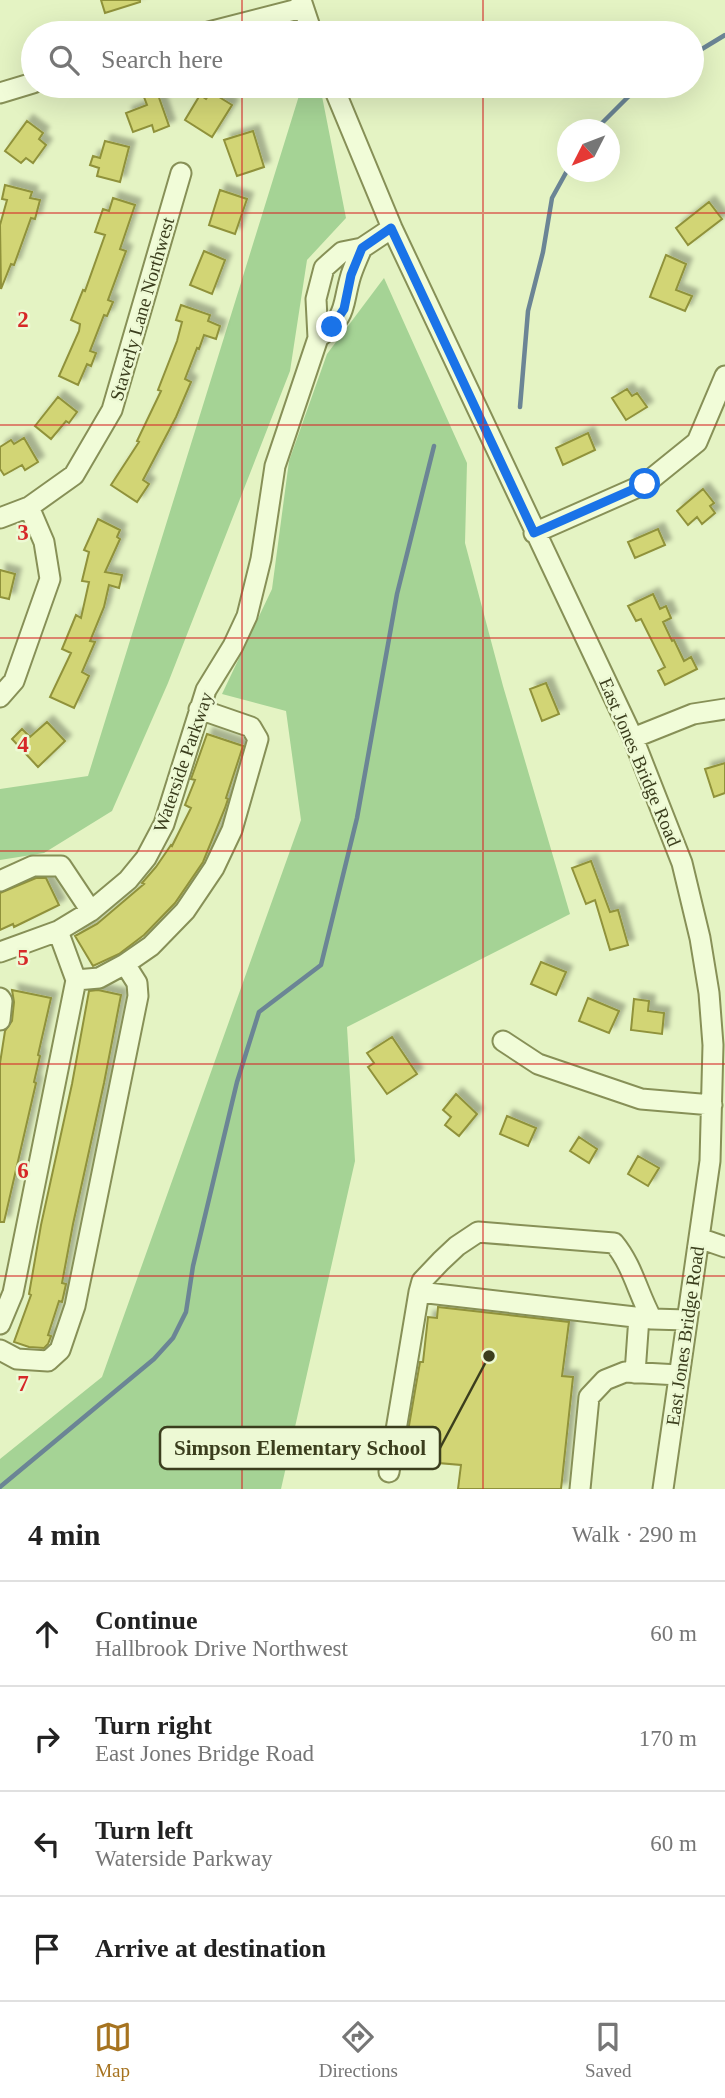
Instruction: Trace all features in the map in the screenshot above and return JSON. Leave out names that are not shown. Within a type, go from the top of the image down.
[{"type":"street","points":[[245,21],[301,4],[307,21]]},
{"type":"street","points":[[0,93],[21,87]]},
{"type":"street","name":"East Jones Bridge Road","points":[[339,98],[391,228],[633,738],[682,863],[701,938],[713,1045],[710,1161],[663,1489]]},
{"type":"street","name":"Staverly Lane Northwest","points":[[0,518],[29,507],[74,475],[112,410],[181,173]]},
{"type":"street","name":"Waterside Parkway","points":[[0,952],[58,930],[91,911],[128,880],[146,858],[164,824],[206,690],[233,646],[247,616],[261,559],[275,466],[318,338],[316,299],[324,268],[342,252],[362,248],[391,228]]},
{"type":"street","name":"Waterside Parkway","points":[[318,338],[332,327],[344,309],[351,275],[362,248]]},
{"type":"street","points":[[316,299],[344,309]]},
{"type":"street","points":[[534,533],[645,484],[697,442],[724,383]]},
{"type":"street","points":[[0,697],[14,681],[50,579],[44,542],[29,507]]},
{"type":"street","points":[[76,980],[99,978],[151,946],[185,911],[215,868],[232,830],[258,738],[251,727],[199,709]]},
{"type":"street","points":[[633,738],[693,714],[725,709]]},
{"type":"street","points":[[0,881],[33,866],[61,866],[91,911]]},
{"type":"street","points":[[0,1324],[13,1293],[76,980],[58,930]]},
{"type":"street","points":[[0,1350],[17,1359],[48,1361],[60,1350],[75,1306],[138,996],[137,983],[125,964]]},
{"type":"street","points":[[0,998],[0,1020]]},
{"type":"street","points":[[503,1041],[538,1064],[641,1099],[712,1105]]},
{"type":"street","points":[[389,1472],[422,1281],[457,1246],[478,1231],[614,1243],[626,1258],[646,1318],[635,1373]]},
{"type":"street","points":[[699,1238],[725,1247]]},
{"type":"street","points":[[419,1292],[646,1318],[687,1320]]},
{"type":"street","points":[[580,1489],[589,1397],[605,1380],[625,1372],[680,1375]]},
{"type":"green space","points":[[298,98],[322,98],[346,218],[307,260],[290,371],[168,683],[112,811],[44,853],[0,860],[0,789],[88,776]]},
{"type":"green space","points":[[384,278],[467,463],[465,543],[503,686],[570,914],[347,1027],[355,1161],[281,1489],[0,1489],[0,1459],[102,1377],[301,820],[286,711],[222,694],[272,589],[289,461],[327,354]]},
{"type":"building","points":[[101,0],[140,0],[140,2],[105,13]]},
{"type":"building","points":[[144,98],[159,98],[169,126],[154,132],[152,125],[133,132],[126,113],[147,105]]},
{"type":"building","points":[[198,98],[221,98],[232,105],[212,137],[185,120]]},
{"type":"building","points":[[27,121],[43,133],[39,139],[46,145],[33,163],[26,158],[21,163],[5,151]]},
{"type":"building","points":[[253,131],[264,167],[237,176],[224,140]]},
{"type":"building","points":[[105,141],[129,147],[120,182],[97,176],[99,168],[90,165],[93,156],[100,158]]},
{"type":"building","points":[[5,185],[32,192],[30,198],[40,200],[35,219],[31,218],[14,265],[11,264],[1,289],[0,225],[7,200],[2,199]]},
{"type":"building","points":[[220,190],[247,199],[235,234],[209,225]]},
{"type":"building","points":[[113,198],[135,205],[120,249],[126,251],[108,300],[113,302],[107,316],[104,315],[90,351],[96,353],[91,366],[87,364],[78,385],[59,376],[79,331],[80,324],[71,320],[83,290],[85,291],[105,235],[95,232],[103,209],[109,211]]},
{"type":"building","points":[[709,202],[722,219],[688,245],[676,228]]},
{"type":"building","points":[[204,251],[225,260],[212,294],[190,285]]},
{"type":"building","points":[[666,255],[686,264],[676,290],[692,296],[685,311],[650,297]]},
{"type":"building","points":[[181,305],[210,315],[208,321],[220,326],[216,339],[204,335],[199,349],[197,348],[185,379],[191,382],[143,480],[149,484],[137,502],[111,485],[139,442],[137,441],[161,391],[158,390],[182,322],[176,320]]},
{"type":"building","points":[[627,389],[632,396],[637,393],[647,407],[626,420],[612,398]]},
{"type":"building","points":[[58,397],[77,412],[51,439],[35,426]]},
{"type":"building","points":[[588,433],[595,450],[563,465],[556,448]]},
{"type":"building","points":[[24,438],[38,462],[25,470],[22,465],[4,475],[0,469],[0,447],[11,440],[14,444]]},
{"type":"building","points":[[703,489],[714,503],[710,506],[715,513],[702,524],[697,517],[688,525],[677,511]]},
{"type":"building","points":[[98,519],[120,530],[117,537],[120,539],[105,572],[122,575],[119,588],[109,585],[104,607],[90,641],[95,642],[82,672],[89,676],[74,708],[50,697],[71,653],[62,649],[76,615],[81,618],[89,582],[82,581],[89,552],[84,550]]},
{"type":"building","points":[[658,529],[665,545],[635,558],[628,542]]},
{"type":"building","points":[[0,570],[15,574],[9,599],[0,597]]},
{"type":"building","points":[[653,594],[660,609],[666,606],[671,618],[663,622],[672,641],[674,640],[684,661],[691,657],[697,669],[665,685],[658,671],[665,667],[641,619],[636,621],[628,606]]},
{"type":"building","points":[[546,683],[559,714],[542,721],[530,689]]},
{"type":"building","points":[[47,722],[65,741],[38,767],[12,739],[22,729],[30,737]]},
{"type":"building","points":[[207,734],[243,746],[225,808],[203,862],[175,903],[144,935],[119,954],[93,966],[75,936],[97,924],[144,884],[142,883],[172,846],[191,808],[185,805],[195,780],[191,779]]},
{"type":"building","points":[[725,763],[725,793],[714,797],[705,769]]},
{"type":"building","points":[[591,861],[610,912],[618,910],[628,945],[610,950],[595,900],[586,904],[572,868]]},
{"type":"building","points":[[36,878],[46,878],[59,905],[14,927],[13,924],[0,930],[0,893]]},
{"type":"building","points":[[541,962],[566,972],[556,995],[531,984]]},
{"type":"building","points":[[12,990],[51,998],[38,1055],[36,1083],[4,1222],[0,1222],[0,1063],[5,1031],[12,1021]]},
{"type":"building","points":[[98,990],[121,995],[73,1224],[62,1283],[66,1284],[62,1302],[59,1301],[48,1335],[51,1336],[48,1344],[44,1348],[29,1347],[14,1342],[31,1295],[29,1294],[41,1225],[89,991]]},
{"type":"building","points":[[588,998],[619,1011],[609,1033],[579,1021]]},
{"type":"building","points":[[634,999],[649,1001],[648,1011],[664,1013],[662,1034],[631,1030]]},
{"type":"building","points":[[392,1037],[417,1074],[387,1094],[368,1067],[374,1063],[367,1053]]},
{"type":"building","points":[[456,1094],[477,1114],[459,1136],[445,1125],[451,1117],[443,1110]]},
{"type":"building","points":[[507,1116],[536,1128],[528,1146],[500,1134]]},
{"type":"building","points":[[579,1137],[597,1149],[589,1163],[570,1151]]},
{"type":"building","points":[[638,1156],[659,1168],[648,1186],[628,1174]]},
{"type":"building","points":[[438,1307],[569,1322],[562,1376],[573,1377],[561,1489],[458,1489],[461,1465],[403,1460],[420,1362],[423,1362],[428,1317],[437,1318]]},
{"type":"waterway","points":[[704,48],[725,35]]},
{"type":"waterway","points":[[606,119],[627,98]]},
{"type":"waterway","points":[[520,407],[528,311],[543,252],[552,198],[561,182]]},
{"type":"waterway","points":[[0,1487],[154,1359],[173,1338],[186,1312],[193,1266],[237,1082],[259,1012],[321,965],[357,818],[397,594],[434,446]]},
{"type":"place","name":"Simpson Elementary School","points":[[489,1356]]},
{"type":"route","points":[[332,327],[344,309],[351,275],[362,248],[391,228],[534,533],[645,484]]}]
